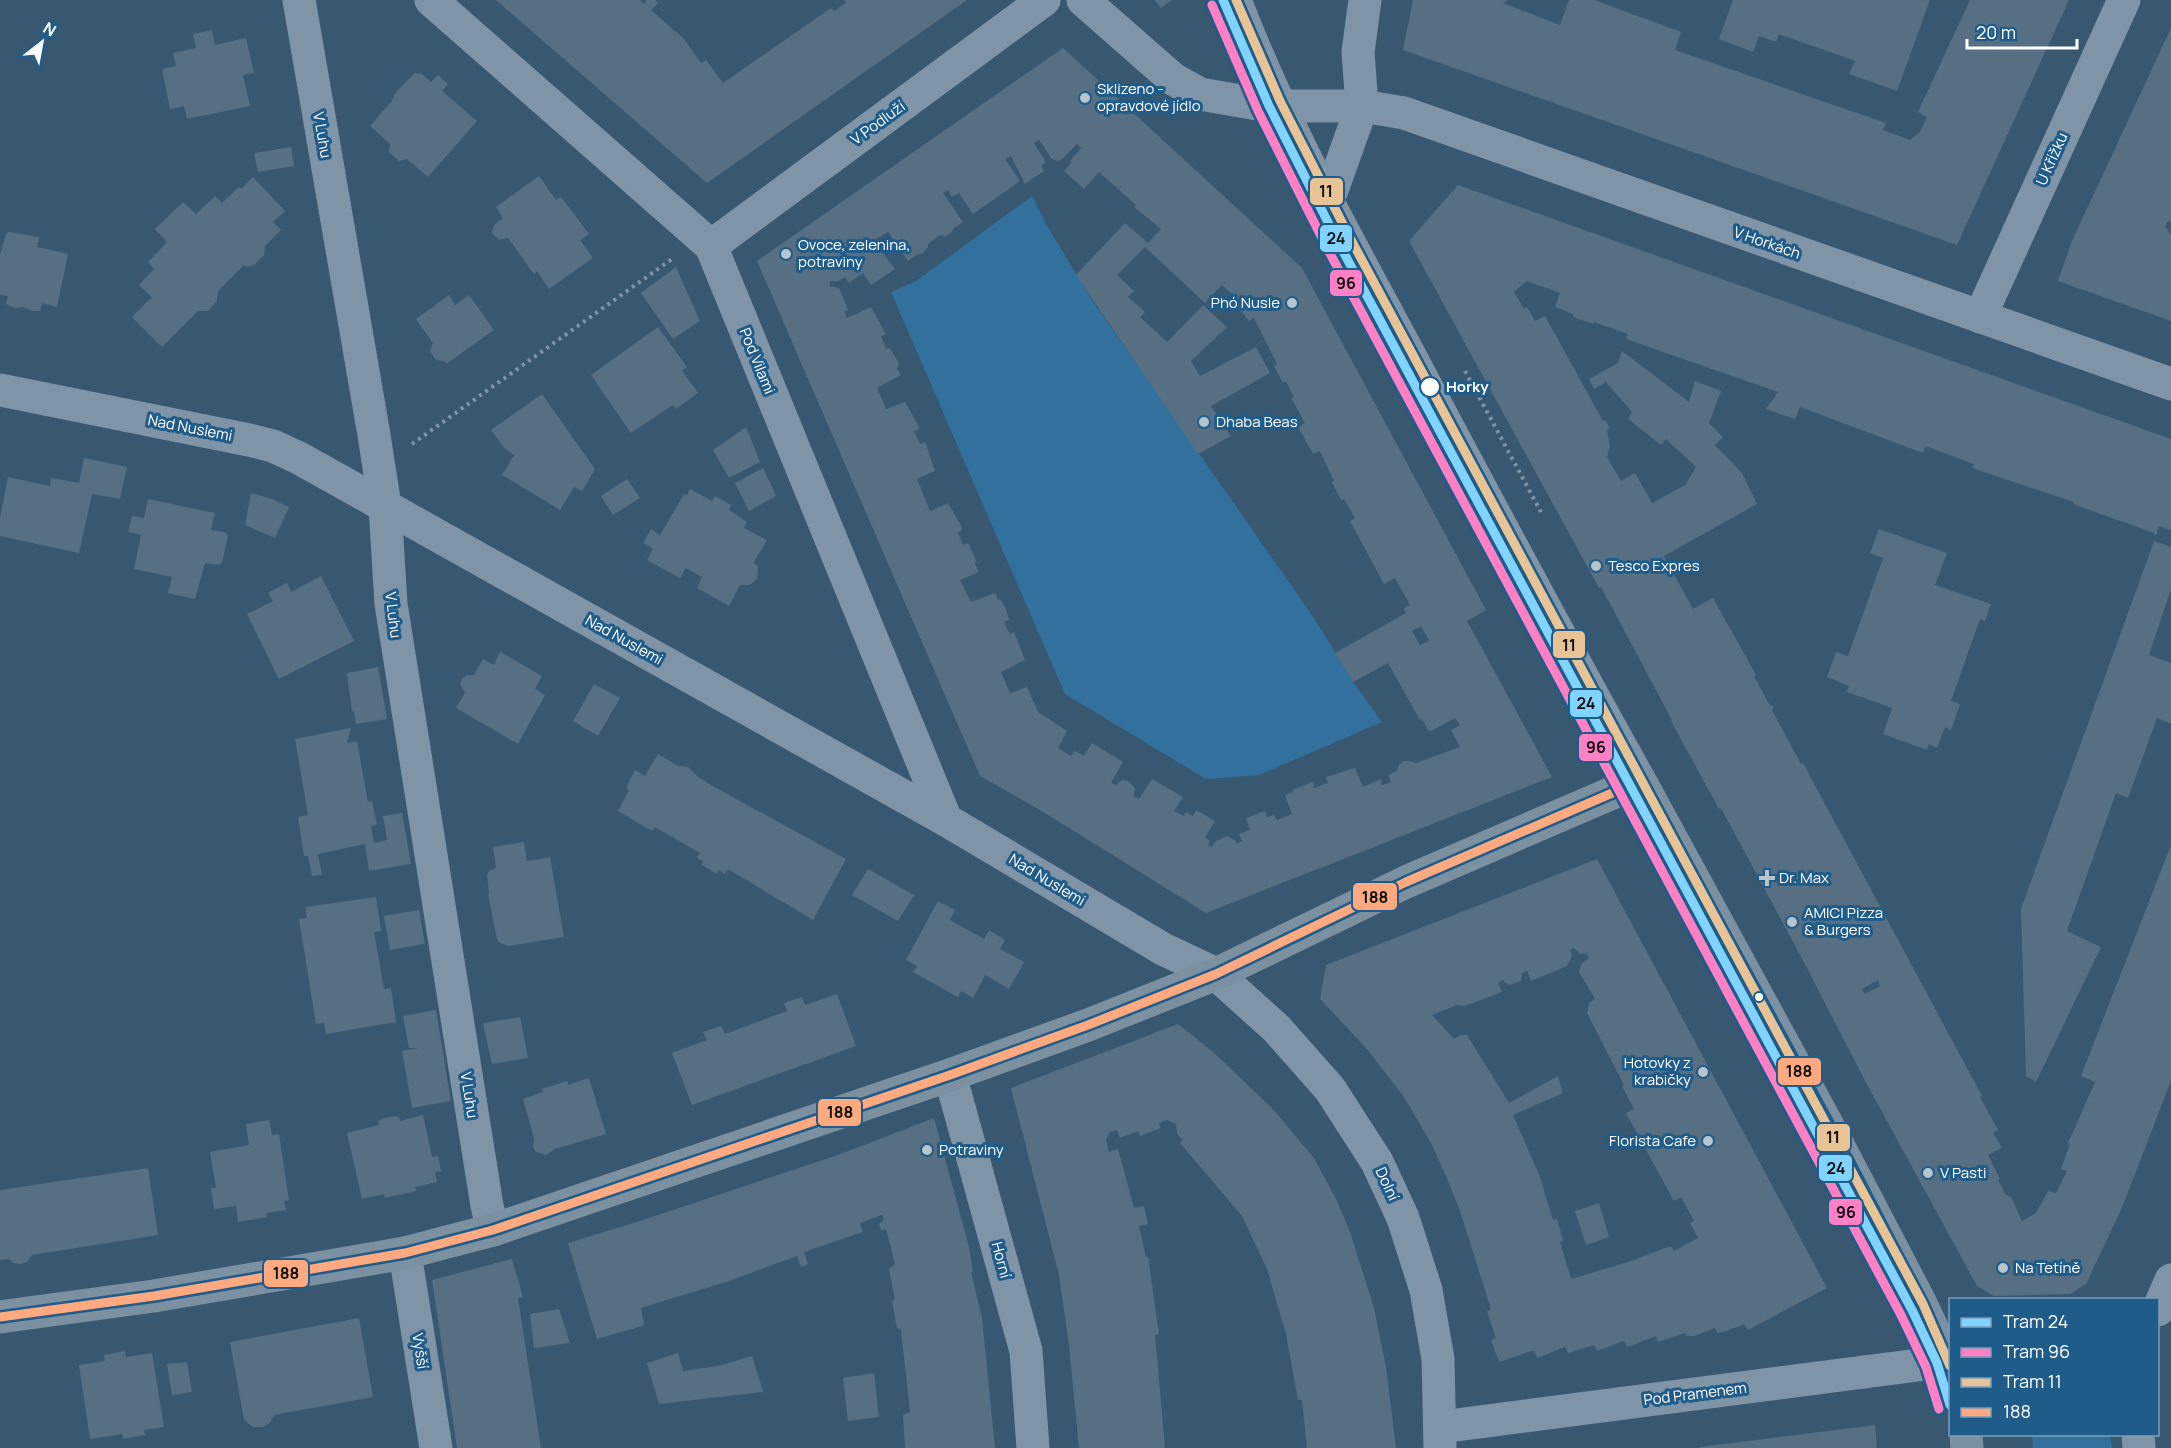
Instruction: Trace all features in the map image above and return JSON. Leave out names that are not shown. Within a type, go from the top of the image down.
[{"type":"street","name":"V Luhu","points":[[299,0],[385,506],[391,604],[485,1194],[493,1230]]},
{"type":"street","name":"Pod Vilami","points":[[431,0],[711,246],[946,820]]},
{"type":"street","name":"V Podluží","points":[[711,246],[1044,0]]},
{"type":"street","name":"V Horkách","points":[[1083,0],[1173,79],[1200,94],[1281,106],[1362,105],[1404,113],[2171,384]]},
{"type":"street","points":[[1235,0],[1281,106],[1325,198],[1587,687],[1828,1126],[1949,1362]]},
{"type":"street","points":[[1325,198],[1332,190],[1362,105],[1358,52],[1365,0]]},
{"type":"street","name":"U Křížku","points":[[1980,317],[2124,0]]},
{"type":"street","name":"Nad Nuslemi","points":[[0,390],[273,446],[299,458],[946,820],[1163,949],[1216,974]]},
{"type":"street","points":[[0,1317],[154,1296],[405,1253],[493,1230],[950,1075],[1088,1025],[1216,974],[1406,882],[1640,781]]},
{"type":"street","name":"Dolní","points":[[1216,974],[1276,1028],[1330,1089],[1377,1162],[1403,1218],[1426,1290],[1437,1359],[1441,1438]]},
{"type":"street","name":"Horní","points":[[950,1075],[1026,1352],[1033,1448]]},
{"type":"street","name":"Vyšší","points":[[405,1253],[436,1448]]},
{"type":"street","points":[[2159,1306],[2171,1280]]},
{"type":"street","name":"Pod Pramenem","points":[[1441,1438],[1949,1364]]},
{"type":"path","points":[[410,446],[673,259]]},
{"type":"path","points":[[1465,371],[1542,512]]},
{"type":"shaded area","points":[[1032,196],[1047,226],[1092,300],[1316,621],[1353,682],[1382,722],[1259,775],[1206,779],[1065,694],[891,292],[915,282]]},
{"type":"shaded area","points":[[2032,1436],[2110,1436],[2112,1448],[2033,1448]]},
{"type":"building","points":[[496,0],[640,0],[644,4],[647,0],[655,0],[658,3],[651,10],[684,39],[701,63],[706,60],[723,83],[831,8],[834,11],[846,3],[844,0],[967,0],[707,183]]},
{"type":"building","points":[[1155,0],[1172,0],[1161,8]]},
{"type":"building","points":[[1413,0],[1508,0],[1503,3],[1560,25],[1569,0],[1594,0],[1681,32],[1675,50],[1886,123],[1883,130],[1910,140],[1920,132],[1927,117],[1918,112],[1970,0],[2069,0],[1957,245],[1403,50]]},
{"type":"building","points":[[1733,0],[1930,0],[1897,91],[1849,74],[1855,61],[1779,34],[1776,42],[1759,36],[1753,52],[1719,39]]},
{"type":"building","points":[[2171,28],[2171,222],[2168,221],[2165,226],[2171,235],[2171,321],[2058,281],[2072,241]]},
{"type":"building","points":[[212,30],[215,45],[246,38],[254,73],[243,75],[250,106],[187,119],[184,106],[170,109],[162,69],[176,66],[173,53],[196,48],[193,34]]},
{"type":"building","points":[[1063,48],[1302,268],[1486,610],[1467,621],[1552,777],[1206,913],[1040,810],[980,776],[757,261]],"holes":[[[1039,140],[1052,159],[1057,161],[1061,160],[1077,144],[1081,148],[1064,171],[1084,189],[1099,172],[1136,205],[1134,207],[1161,229],[1148,243],[1125,223],[1076,275],[1198,454],[1231,436],[1211,406],[1270,373],[1256,347],[1200,376],[1191,361],[1227,327],[1203,305],[1167,342],[1140,317],[1145,312],[1128,297],[1134,291],[1117,275],[1145,247],[1205,303],[1222,285],[1240,301],[1236,305],[1249,321],[1254,318],[1277,364],[1274,366],[1283,383],[1286,381],[1294,397],[1291,398],[1305,423],[1298,427],[1313,454],[1320,451],[1341,500],[1344,499],[1355,518],[1350,521],[1384,584],[1395,578],[1410,605],[1404,608],[1406,613],[1335,653],[1353,682],[1388,663],[1428,730],[1431,731],[1455,718],[1460,725],[1451,730],[1460,747],[1416,763],[1403,761],[1397,771],[1388,775],[1391,782],[1382,785],[1381,779],[1363,787],[1355,768],[1326,777],[1328,783],[1314,788],[1313,782],[1292,790],[1293,792],[1285,795],[1292,814],[1277,820],[1274,815],[1267,817],[1265,811],[1246,818],[1250,830],[1239,834],[1242,841],[1237,844],[1227,836],[1216,841],[1212,847],[1208,845],[1210,841],[1205,837],[1215,821],[1196,810],[1193,816],[1186,812],[1184,816],[1174,811],[1183,797],[1152,779],[1139,799],[1134,796],[1135,788],[1128,781],[1122,780],[1116,785],[1111,783],[1123,762],[1092,743],[1084,756],[1075,751],[1071,756],[1058,748],[1067,731],[1038,712],[1027,687],[1010,693],[1001,672],[1025,660],[1014,632],[1010,634],[1004,622],[1009,620],[1006,609],[995,593],[971,602],[960,580],[979,572],[975,564],[976,560],[968,543],[963,545],[958,533],[962,527],[948,503],[930,511],[917,479],[935,471],[925,442],[920,444],[914,431],[919,429],[918,425],[905,402],[886,409],[877,388],[901,375],[897,369],[899,364],[890,348],[886,349],[881,336],[885,335],[884,331],[871,307],[847,318],[844,311],[848,310],[839,288],[829,286],[830,281],[838,281],[845,277],[849,283],[863,273],[871,285],[895,269],[873,241],[888,232],[908,261],[923,253],[928,244],[940,235],[945,236],[951,233],[963,222],[943,193],[948,190],[952,197],[959,193],[973,214],[1020,181],[1005,159],[1011,156],[1025,184],[1044,171],[1041,166],[1046,162],[1034,143]],[[1421,626],[1429,641],[1420,645],[1412,631]]]},
{"type":"building","points":[[415,73],[422,74],[431,82],[438,75],[448,84],[442,91],[477,121],[428,177],[407,159],[399,161],[389,152],[390,144],[370,126],[391,102],[396,92]]},
{"type":"building","points":[[291,147],[294,166],[258,172],[254,153]]},
{"type":"building","points":[[539,176],[556,200],[561,197],[589,234],[580,240],[593,258],[549,289],[537,271],[534,274],[508,238],[499,240],[492,233],[494,225],[503,218],[496,207]]},
{"type":"building","points":[[253,177],[285,211],[273,222],[281,230],[265,246],[264,255],[254,265],[246,267],[244,265],[218,291],[217,301],[208,311],[198,311],[162,347],[132,317],[152,297],[139,285],[154,269],[148,262],[167,242],[155,229],[183,202],[196,214],[215,196],[222,203]]},
{"type":"building","points":[[1458,185],[2171,439],[2171,530],[2159,526],[2154,535],[2154,533],[2073,504],[2074,502],[1972,468],[1974,464],[1925,446],[1923,453],[1800,407],[1795,419],[1766,409],[1778,392],[1626,339],[1628,334],[1573,317],[1573,314],[1555,307],[1560,293],[1527,281],[1514,292],[1524,309],[1527,307],[1535,321],[1545,316],[1603,421],[1605,420],[1610,428],[1607,430],[1610,446],[1607,457],[1621,481],[1635,473],[1652,503],[1685,485],[1696,467],[1666,439],[1661,445],[1628,419],[1632,412],[1606,382],[1594,389],[1589,379],[1618,363],[1622,351],[1689,402],[1695,381],[1721,391],[1709,423],[1723,437],[1715,445],[1742,473],[1757,504],[1664,556],[1693,609],[1713,598],[1755,673],[1754,676],[1770,706],[1774,708],[1772,710],[1801,764],[1803,763],[1982,1096],[1980,1097],[1998,1130],[1993,1133],[2002,1148],[1988,1155],[2000,1179],[1998,1180],[2006,1195],[2011,1197],[2022,1221],[2036,1213],[2048,1191],[2056,1193],[2067,1171],[2061,1169],[2070,1144],[2068,1143],[2095,1082],[2081,1076],[2171,845],[2171,1081],[2121,1210],[2086,1284],[2070,1294],[1994,1296],[1977,1286],[1863,1077],[1721,808],[1719,809],[1671,721],[1601,587],[1599,588],[1409,241]],"holes":[[[1878,980],[1880,986],[1865,994],[1862,989]]]},
{"type":"building","points":[[9,232],[39,237],[37,247],[68,254],[57,307],[42,303],[40,311],[22,307],[15,308],[6,304],[8,296],[0,295],[0,255],[6,234]]},
{"type":"building","points":[[676,267],[700,321],[673,339],[641,293]]},
{"type":"building","points":[[449,295],[455,305],[469,295],[494,330],[446,364],[445,361],[436,360],[430,351],[433,343],[416,319]]},
{"type":"building","points":[[658,327],[687,367],[682,371],[698,393],[676,409],[673,405],[631,433],[591,375]]},
{"type":"building","points":[[542,394],[595,469],[582,491],[574,487],[560,510],[502,475],[514,455],[505,449],[491,430]]},
{"type":"building","points":[[746,427],[760,462],[729,478],[713,450]]},
{"type":"building","points":[[84,458],[127,467],[120,499],[92,494],[79,553],[0,536],[0,518],[8,477],[50,486],[51,478],[79,483]]},
{"type":"building","points":[[763,468],[776,496],[749,511],[735,483]]},
{"type":"building","points":[[627,479],[640,498],[613,515],[601,496]]},
{"type":"building","points":[[690,489],[712,501],[715,496],[731,505],[729,510],[747,522],[744,528],[767,540],[754,562],[758,567],[757,579],[750,585],[740,585],[729,606],[697,588],[702,577],[686,568],[680,578],[647,560],[653,548],[643,543],[651,529],[660,535],[684,494],[687,495]]},
{"type":"building","points":[[251,493],[289,507],[275,538],[245,525]]},
{"type":"building","points":[[148,499],[215,513],[211,530],[225,532],[228,536],[222,563],[218,565],[205,563],[195,599],[168,593],[172,577],[134,569],[141,535],[128,532],[132,516],[144,518]]},
{"type":"building","points":[[1879,529],[1947,553],[1935,585],[1991,604],[1985,621],[1980,619],[1951,701],[1960,704],[1951,730],[1945,727],[1937,748],[1929,744],[1927,750],[1883,734],[1892,708],[1847,692],[1849,686],[1827,677],[1836,652],[1848,656],[1883,558],[1870,553]]},
{"type":"building","points":[[2154,541],[2171,547],[2171,589],[2149,655],[2171,663],[2171,724],[2157,718],[2128,798],[2116,793],[2067,931],[2101,947],[2036,1082],[2026,1076],[2021,909]]},
{"type":"building","points":[[321,576],[354,641],[279,679],[247,614],[273,601],[268,593],[287,583],[291,592]]},
{"type":"building","points":[[500,652],[542,676],[535,689],[545,695],[518,744],[456,708],[465,693],[460,684],[462,679],[467,675],[474,675],[483,659],[494,665]]},
{"type":"building","points":[[378,667],[387,719],[356,724],[354,711],[352,712],[347,673]]},
{"type":"building","points":[[594,684],[620,698],[598,736],[573,721]]},
{"type":"building","points":[[351,728],[347,743],[357,741],[368,802],[372,801],[377,825],[371,826],[374,843],[387,840],[383,816],[402,813],[411,864],[369,871],[365,844],[318,854],[322,875],[312,876],[308,856],[304,856],[298,817],[308,815],[295,739]]},
{"type":"building","points":[[658,754],[678,766],[688,767],[698,777],[718,789],[846,859],[813,920],[728,869],[725,874],[719,870],[717,874],[702,865],[703,861],[697,858],[700,853],[655,827],[652,831],[618,811],[629,790],[626,788],[635,770],[645,776]]},
{"type":"building","points":[[524,842],[527,861],[550,857],[564,937],[509,946],[500,943],[497,939],[488,894],[487,875],[490,870],[496,868],[493,847]]},
{"type":"building","points":[[1597,859],[1827,1288],[1748,1330],[1744,1324],[1724,1332],[1717,1333],[1715,1328],[1694,1336],[1687,1336],[1685,1333],[1658,1342],[1656,1336],[1627,1347],[1624,1341],[1597,1351],[1594,1345],[1568,1353],[1565,1347],[1537,1358],[1534,1350],[1499,1362],[1491,1340],[1496,1338],[1487,1311],[1491,1309],[1460,1211],[1446,1176],[1431,1143],[1404,1097],[1367,1049],[1320,999],[1326,965]],"holes":[[[1574,948],[1580,954],[1587,954],[1589,958],[1582,963],[1579,972],[1595,999],[1589,1003],[1587,1013],[1634,1109],[1626,1113],[1674,1201],[1681,1197],[1694,1221],[1690,1223],[1698,1238],[1674,1251],[1671,1246],[1571,1279],[1560,1242],[1563,1241],[1557,1219],[1553,1220],[1540,1177],[1513,1115],[1563,1093],[1558,1076],[1509,1103],[1467,1035],[1454,1039],[1432,1015],[1502,992],[1498,983],[1502,980],[1509,985],[1521,981],[1522,973],[1527,971],[1531,981],[1567,966],[1572,956],[1570,950]]]},
{"type":"building","points":[[868,869],[914,895],[898,921],[852,895]]},
{"type":"building","points":[[376,897],[381,931],[374,932],[384,989],[391,988],[396,1022],[326,1034],[324,1023],[316,1024],[299,919],[307,918],[305,907]]},
{"type":"building","points":[[938,901],[955,910],[950,920],[984,939],[989,930],[1005,940],[1000,949],[1024,962],[1009,989],[985,975],[973,998],[961,991],[958,997],[913,972],[917,966],[906,960]]},
{"type":"building","points":[[419,910],[425,944],[390,950],[384,916]]},
{"type":"building","points":[[837,994],[856,1046],[692,1105],[672,1053],[707,1040],[703,1032],[721,1026],[725,1034],[787,1011],[784,1003],[802,997],[805,1005]]},
{"type":"building","points":[[436,1010],[451,1101],[412,1108],[402,1051],[419,1048],[409,1048],[403,1016]]},
{"type":"building","points":[[520,1017],[528,1058],[492,1064],[483,1023]]},
{"type":"building","points":[[1178,1024],[1212,1051],[1272,1108],[1314,1158],[1337,1201],[1350,1232],[1374,1308],[1386,1367],[1396,1448],[1307,1448],[1302,1400],[1298,1400],[1286,1334],[1267,1269],[1242,1216],[1180,1143],[1183,1140],[1177,1134],[1176,1124],[1167,1120],[1159,1123],[1161,1128],[1140,1136],[1138,1131],[1120,1138],[1117,1130],[1110,1132],[1106,1140],[1109,1152],[1118,1149],[1134,1208],[1144,1206],[1148,1224],[1139,1226],[1146,1257],[1148,1257],[1159,1334],[1155,1335],[1165,1448],[1079,1448],[1069,1345],[1059,1275],[1011,1088]]},
{"type":"building","points":[[589,1078],[606,1134],[555,1149],[546,1155],[536,1152],[523,1099],[543,1092],[542,1089],[567,1081],[568,1085]]},
{"type":"building","points":[[423,1115],[432,1157],[438,1156],[441,1171],[435,1172],[437,1182],[415,1187],[416,1191],[385,1198],[384,1194],[362,1199],[347,1133],[379,1125],[378,1122],[381,1119],[395,1116],[399,1117],[400,1121]]},
{"type":"building","points":[[934,1118],[969,1247],[973,1272],[971,1272],[982,1318],[995,1448],[905,1448],[903,1415],[910,1412],[901,1330],[897,1328],[892,1301],[895,1300],[889,1269],[895,1264],[886,1229],[881,1230],[879,1224],[884,1220],[882,1215],[860,1223],[863,1232],[804,1252],[808,1264],[801,1267],[797,1256],[729,1281],[641,1308],[644,1324],[642,1326],[597,1339],[568,1243],[838,1155]]},
{"type":"building","points":[[269,1120],[272,1135],[279,1134],[289,1200],[284,1201],[286,1210],[266,1213],[267,1217],[238,1222],[236,1206],[214,1209],[211,1188],[216,1188],[210,1152],[249,1145],[246,1124]]},
{"type":"building","points":[[148,1168],[158,1235],[32,1255],[27,1262],[20,1264],[13,1263],[9,1259],[0,1260],[0,1190]]},
{"type":"building","points":[[1599,1203],[1609,1237],[1586,1245],[1575,1211]]},
{"type":"building","points":[[512,1259],[523,1297],[518,1298],[541,1448],[457,1448],[432,1280]]},
{"type":"building","points":[[559,1309],[570,1343],[534,1348],[530,1314]]},
{"type":"building","points":[[359,1318],[373,1397],[274,1415],[270,1423],[263,1427],[253,1427],[244,1420],[230,1342]]},
{"type":"building","points":[[125,1351],[126,1357],[152,1353],[164,1427],[144,1430],[145,1435],[123,1439],[122,1434],[90,1439],[79,1365],[105,1361],[104,1355]]},
{"type":"building","points":[[678,1353],[683,1371],[718,1366],[752,1356],[763,1392],[659,1404],[647,1363]]},
{"type":"building","points":[[187,1362],[192,1392],[172,1395],[167,1364]]},
{"type":"building","points":[[874,1373],[879,1417],[848,1421],[843,1378]]},
{"type":"building","points":[[1875,1425],[1877,1448],[1700,1448],[1700,1447]]},
{"type":"tram line","name":"24","points":[[1223,0],[1269,106],[1338,242],[1912,1310],[1937,1363],[1949,1402]]},
{"type":"tram line","name":"11","points":[[1236,0],[1280,101],[1349,236],[1923,1304],[1949,1364]]},
{"type":"tram line","name":"96","points":[[1212,5],[1258,111],[1327,248],[1901,1315],[1926,1367],[1939,1409]]},
{"type":"transit line","name":"188","points":[[1640,781],[1839,1144],[1949,1364]]},
{"type":"transit line","name":"188","points":[[0,1317],[154,1296],[405,1253],[493,1230],[950,1075],[1088,1025],[1216,974],[1406,882],[1640,781]]},
{"type":"place","name":"Sklizeno - opravdové jídlo","points":[[1085,98]]},
{"type":"place","name":"Ovoce, zelenina, potraviny","points":[[786,254]]},
{"type":"place","name":"Phó Nusle","points":[[1292,303]]},
{"type":"place","name":"Horky","points":[[1430,387]]},
{"type":"place","name":"Dhaba Beas","points":[[1204,422]]},
{"type":"place","name":"Tesco Expres","points":[[1596,566]]},
{"type":"place","name":"Dr. Max","points":[[1767,878]]},
{"type":"place","name":"AMICI Pizza & Burgers","points":[[1792,922]]},
{"type":"place","name":"Hotovky z krabičky","points":[[1703,1072]]},
{"type":"place","name":"Florista Cafe","points":[[1708,1141]]},
{"type":"place","name":"Potraviny","points":[[927,1150]]},
{"type":"place","name":"V Pasti","points":[[1928,1173]]},
{"type":"place","name":"Na Tetíně","points":[[2003,1268]]}]
